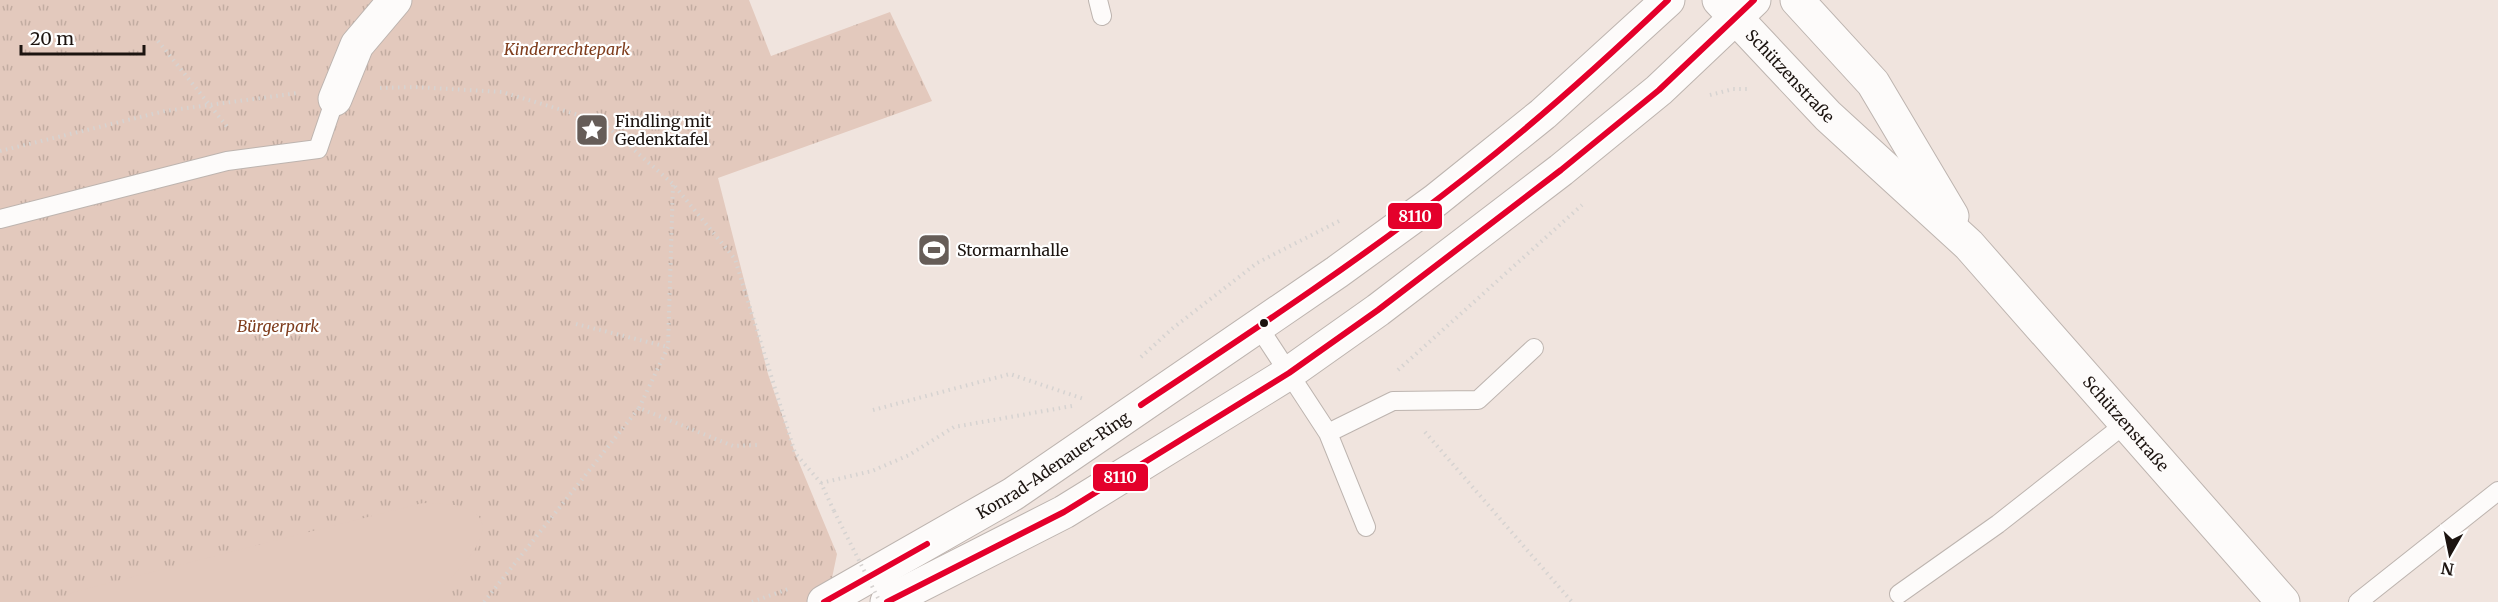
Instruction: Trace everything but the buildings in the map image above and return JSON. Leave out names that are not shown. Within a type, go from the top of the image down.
[{"type":"main road","points":[[320,96],[357,45],[395,0]]},
{"type":"main road","name":"Konrad-Adenauer-Ring","points":[[824,602],[1013,494],[1258,326],[1436,200],[1543,114],[1668,0]]},
{"type":"main road","name":"Schützenstraße","points":[[1797,0],[1873,83],[1969,245]]},
{"type":"main road","points":[[887,602],[1064,512],[1289,373],[1396,297],[1561,170],[1659,90],[1736,6]]},
{"type":"main road","name":"Schützenstraße","points":[[1736,6],[1828,116],[1969,245],[2283,602]]},
{"type":"lane","points":[[0,219],[250,157],[318,149],[320,96]]},
{"type":"lane","points":[[1258,326],[1328,433],[1366,527]]},
{"type":"lane","points":[[1328,433],[1393,401],[1478,400],[1534,348]]},
{"type":"lane","points":[[1899,594],[1998,524],[2125,424]]},
{"type":"lane","points":[[2358,602],[2498,491]]},
{"type":"path","points":[[158,41],[210,103],[250,157]]},
{"type":"path","points":[[371,88],[415,87],[502,92],[602,122],[673,184],[735,259],[795,453],[821,483],[880,602]]},
{"type":"path","points":[[0,151],[132,118],[210,103],[320,96]]},
{"type":"path","points":[[484,602],[639,408],[668,347],[673,184]]},
{"type":"path","points":[[576,324],[668,347]]},
{"type":"path","points":[[821,483],[872,471],[909,456],[954,427],[1093,402],[1010,374],[873,410]]},
{"type":"path","points":[[639,408],[733,446],[757,445]]},
{"type":"path","points":[[1552,579],[1572,602]]},
{"type":"green space","name":"Bürgerpark","points":[[0,0],[749,0],[771,56],[890,12],[932,101],[718,178],[768,374],[795,453],[837,554],[827,602],[0,602]]},
{"type":"green space","points":[[423,503],[450,504],[465,508],[478,516],[483,527],[471,555],[427,602],[54,602],[74,592]]},
{"type":"transit line","name":"8110","points":[[1141,405],[1306,294],[1427,207],[1544,113],[1668,0]]},
{"type":"transit line","name":"8110","points":[[887,602],[1064,512],[1289,373],[1378,310],[1561,170],[1659,90],[1754,0]]},
{"type":"transit line","name":"8110","points":[[824,602],[927,544]]},
{"type":"place","name":"Findling mit Gedenktafel","points":[[592,130]]},
{"type":"place","name":"Stormarnhalle","points":[[934,250]]},
{"type":"park label","name":"Kinderrechtepark","points":[[567,49]]}]
